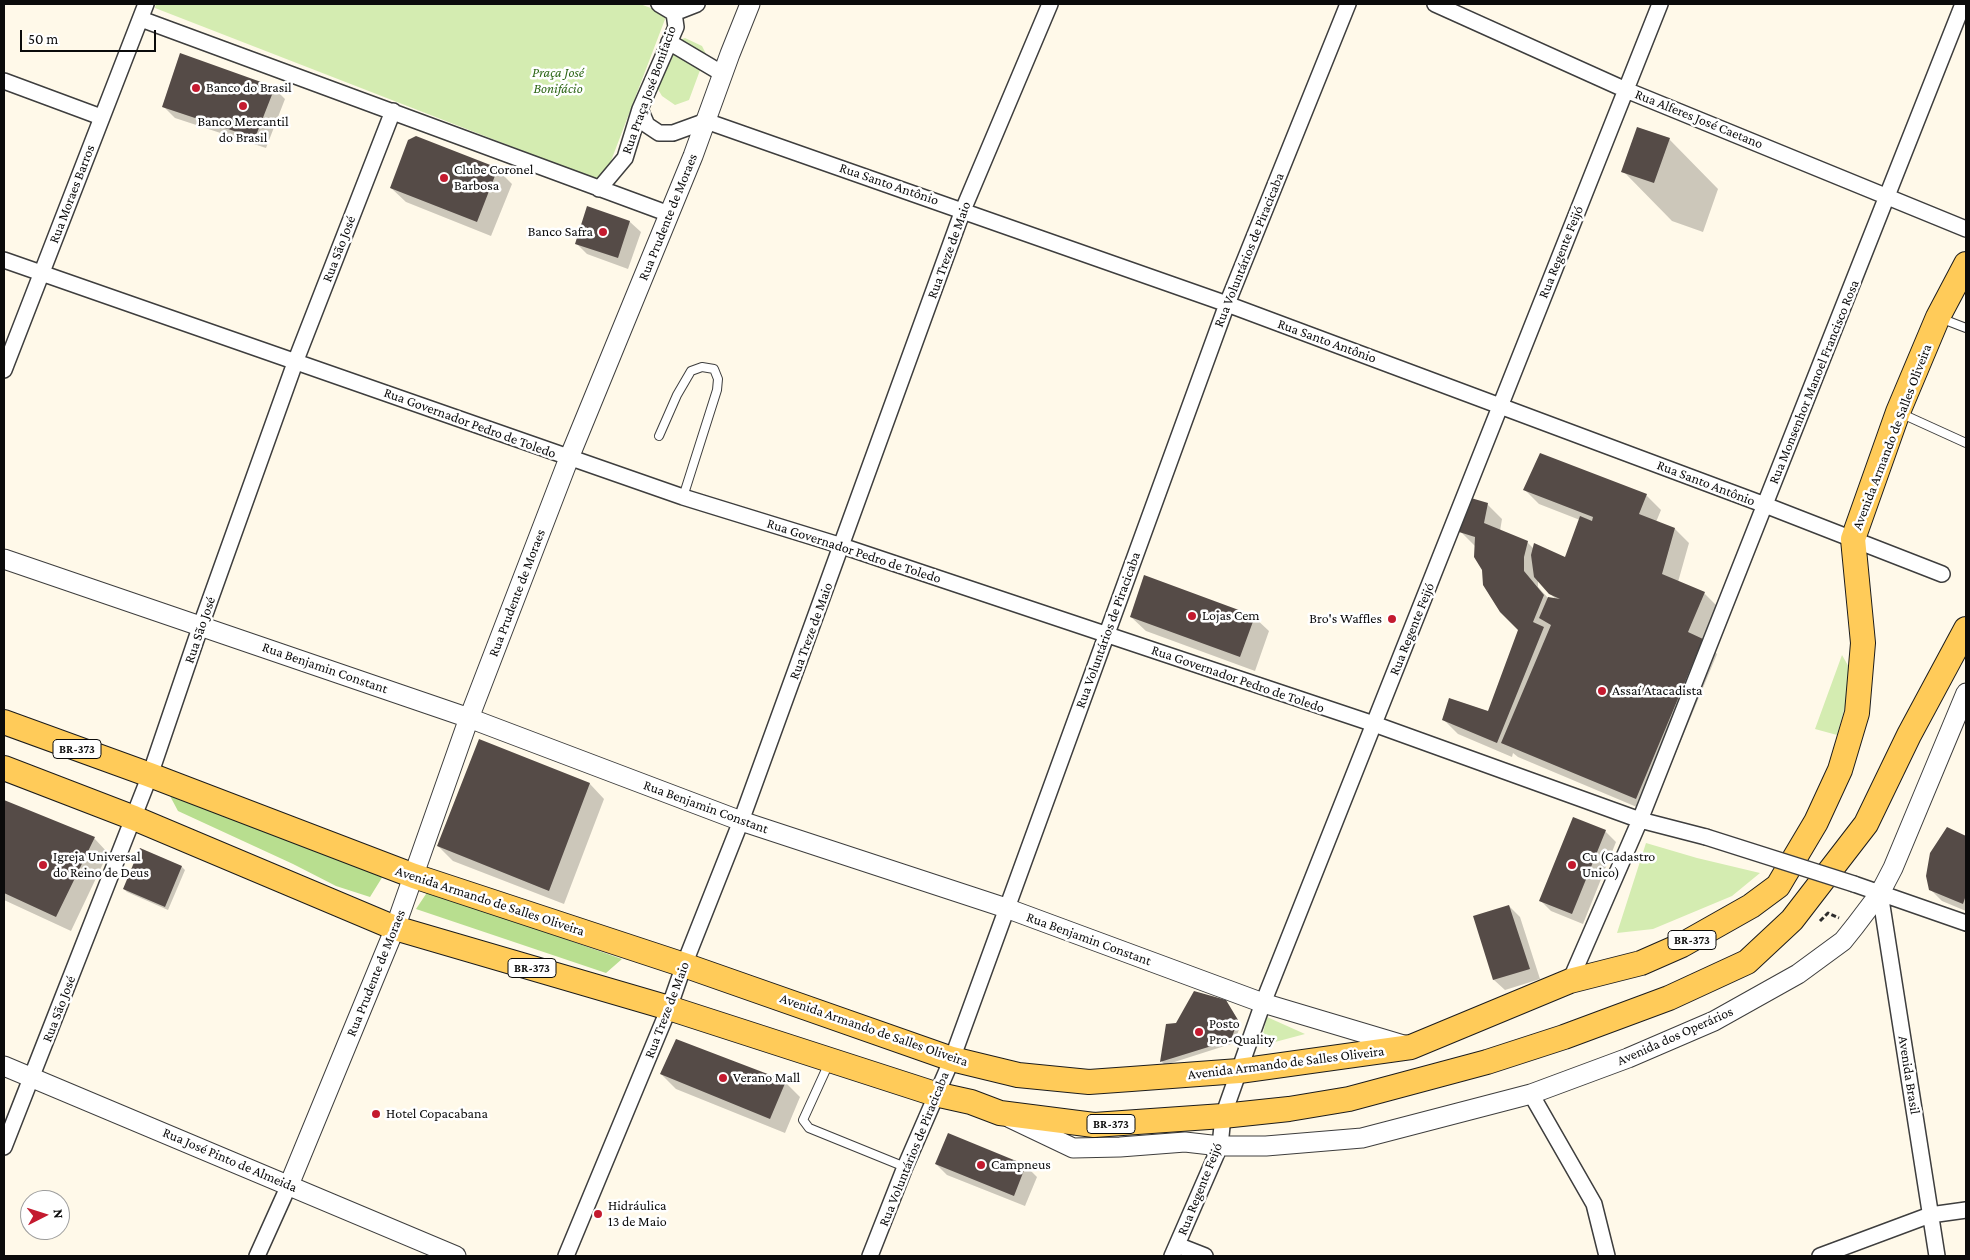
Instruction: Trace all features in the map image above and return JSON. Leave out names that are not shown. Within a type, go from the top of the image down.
[{"type":"main road","name":"Avenida Armando de Salles Oliveira","points":[[4,722],[150,775],[414,876],[684,965],[952,1059],[1018,1075],[1089,1082],[1239,1072],[1411,1047],[1570,980],[1641,962],[1682,945],[1742,911],[1778,886],[1816,822],[1840,770],[1858,713],[1863,643],[1854,539],[1898,412],[1938,317],[1966,264]]},
{"type":"main road","name":"BR-373","points":[[4,768],[134,818],[395,928],[669,1008],[935,1094],[971,1102],[1000,1114],[1094,1126],[1223,1116],[1289,1109],[1350,1099],[1487,1062],[1564,1037],[1669,998],[1747,962],[1792,920],[1866,824],[1908,735],[1966,629]]},
{"type":"street","name":"Rua Moraes Barros","points":[[4,370],[146,4]]},
{"type":"street","points":[[659,4],[674,13],[697,4]]},
{"type":"street","name":"Rua Prudente de Moraes","points":[[289,1185],[395,928],[470,718],[569,458],[669,214],[750,4]]},
{"type":"street","name":"Rua Treze de Maio","points":[[566,1256],[669,1008],[741,821],[963,210],[1050,4]]},
{"type":"street","name":"Rua Voluntários de Piracicaba","points":[[870,1256],[935,1094],[952,1059],[1227,304],[1348,4]]},
{"type":"street","name":"Rua Alferes José Caetano","points":[[1435,4],[1626,90],[1888,196],[1966,230]]},
{"type":"street","name":"Rua Regente Feijó","points":[[1175,1250],[1220,1146],[1223,1116],[1264,1004],[1660,4]]},
{"type":"street","name":"Rua Monsenhor Manoel Francisco Rosa","points":[[1570,980],[1640,820],[1963,4]]},
{"type":"street","name":"Rua Praça José Bonifacio","points":[[600,189],[625,158],[640,109],[676,27],[674,13]]},
{"type":"street","points":[[141,19],[669,214]]},
{"type":"street","points":[[669,42],[722,74]]},
{"type":"street","points":[[4,81],[101,117]]},
{"type":"street","points":[[640,109],[647,125],[659,133],[673,133],[706,121]]},
{"type":"street","name":"Rua São José","points":[[4,1147],[134,818],[296,360],[393,111]]},
{"type":"street","name":"Rua Santo Antônio","points":[[706,121],[1227,304],[1765,505],[1942,574]]},
{"type":"street","name":"Rua Governador Pedro de Toledo","points":[[4,260],[296,360],[683,497],[842,546],[1374,724],[1640,820],[1706,837],[1854,884],[1966,923]]},
{"type":"street","name":"Rua Benjamin Constant","points":[[4,559],[470,718],[741,821],[1006,908],[1264,1004],[1411,1047]]},
{"type":"street","name":"Avenida dos Operários","points":[[1000,1114],[1073,1148],[1120,1147],[1185,1142],[1220,1146],[1266,1146],[1362,1138],[1531,1094],[1628,1058],[1714,1021],[1798,974],[1844,942],[1880,893],[1893,868],[1966,694]]},
{"type":"street","name":"Avenida Brasil","points":[[1880,893],[1937,1256]]},
{"type":"street","name":"Rua José Pinto de Almeida","points":[[4,1066],[456,1256]]},
{"type":"street","points":[[1531,1094],[1594,1204],[1606,1256]]},
{"type":"street","points":[[257,1256],[289,1185]]},
{"type":"street","points":[[1820,1256],[1930,1215],[1966,1210]]},
{"type":"street","points":[[1175,1250],[1206,1256]]},
{"type":"lane","points":[[1938,317],[1966,328]]},
{"type":"lane","points":[[659,436],[677,396],[691,371],[702,367],[714,369],[718,379],[717,390],[683,497]]},
{"type":"lane","points":[[1898,412],[1966,443]]},
{"type":"lane","points":[[830,1061],[803,1120],[809,1128],[905,1167]]},
{"type":"green space","name":"Praça José Bonifácio","points":[[156,4],[640,4],[667,14],[603,182],[155,8]]},
{"type":"green space","points":[[685,38],[702,46],[706,54],[689,100],[675,105],[662,96],[653,81],[669,44]]},
{"type":"green space","points":[[1842,655],[1850,669],[1846,703],[1837,735],[1815,729]]},
{"type":"green space","points":[[170,796],[383,876],[370,897],[336,886],[178,811]]},
{"type":"green space","points":[[1646,843],[1697,858],[1760,873],[1732,896],[1653,929],[1617,933]]},
{"type":"green space","points":[[428,891],[622,959],[606,973],[416,909]]},
{"type":"green space","points":[[1267,1017],[1305,1034],[1260,1046]]},
{"type":"building","points":[[180,53],[275,87],[255,138],[162,107]]},
{"type":"building","points":[[1637,127],[1670,138],[1654,183],[1621,172]]},
{"type":"building","name":"Clube Coronel Barbosa","points":[[416,136],[498,168],[477,222],[390,188],[408,140]]},
{"type":"building","name":"Banco Safra","points":[[587,206],[630,221],[618,258],[575,244]]},
{"type":"building","name":"Assaí Atacadista","points":[[1540,453],[1647,494],[1639,514],[1675,528],[1662,574],[1705,592],[1688,632],[1703,639],[1636,799],[1501,743],[1551,625],[1539,618],[1548,597],[1560,599],[1549,594],[1534,577],[1531,555],[1534,543],[1565,557],[1580,516],[1592,521],[1593,517],[1523,490]]},
{"type":"building","points":[[1471,498],[1488,503],[1484,523],[1528,541],[1524,557],[1524,571],[1544,595],[1533,622],[1544,627],[1497,743],[1442,720],[1449,698],[1488,711],[1518,630],[1500,612],[1483,585],[1482,570],[1474,557],[1475,537],[1459,532]]},
{"type":"building","name":"Lojas Cem","points":[[1144,575],[1255,616],[1240,657],[1130,617]]},
{"type":"building","points":[[479,739],[590,783],[549,891],[437,846]]},
{"type":"building","name":"Igreja Universal do Reino de Deus","points":[[4,800],[95,837],[56,917],[4,893]]},
{"type":"building","name":"Cu (Cadastro Unico)","points":[[1573,817],[1606,830],[1572,914],[1539,901]]},
{"type":"building","points":[[1947,827],[1966,836],[1966,895],[1963,904],[1929,890],[1926,876],[1930,853]]},
{"type":"building","points":[[140,848],[182,866],[165,907],[123,889]]},
{"type":"building","points":[[1509,905],[1530,969],[1493,980],[1473,916]]},
{"type":"building","name":"Posto Pro-Quality","points":[[1194,991],[1226,1000],[1238,1020],[1231,1040],[1160,1062],[1166,1024],[1176,1023]]},
{"type":"building","name":"Verano Mall","points":[[676,1039],[786,1081],[770,1119],[660,1074]]},
{"type":"building","name":"Campneus","points":[[948,1133],[1026,1165],[1014,1196],[935,1164]]},
{"type":"place","name":"Banco do Brasil","points":[[196,88]]},
{"type":"place","name":"Banco Mercantil do Brasil","points":[[243,106]]},
{"type":"place","name":"Clube Coronel Barbosa","points":[[444,178]]},
{"type":"place","name":"Banco Safra","points":[[603,232]]},
{"type":"place","name":"Lojas Cem","points":[[1192,616]]},
{"type":"place","name":"Bro's Waffles","points":[[1392,619]]},
{"type":"place","name":"Assaí Atacadista","points":[[1602,691]]},
{"type":"place","name":"Igreja Universal do Reino de Deus","points":[[43,865]]},
{"type":"place","name":"Cu (Cadastro Unico)","points":[[1572,865]]},
{"type":"place","name":"Posto Pro-Quality","points":[[1199,1032]]},
{"type":"place","name":"Verano Mall","points":[[723,1078]]},
{"type":"place","name":"Hotel Copacabana","points":[[376,1114]]},
{"type":"place","name":"Campneus","points":[[981,1165]]},
{"type":"place","name":"Hidráulica 13 de Maio","points":[[598,1214]]}]
